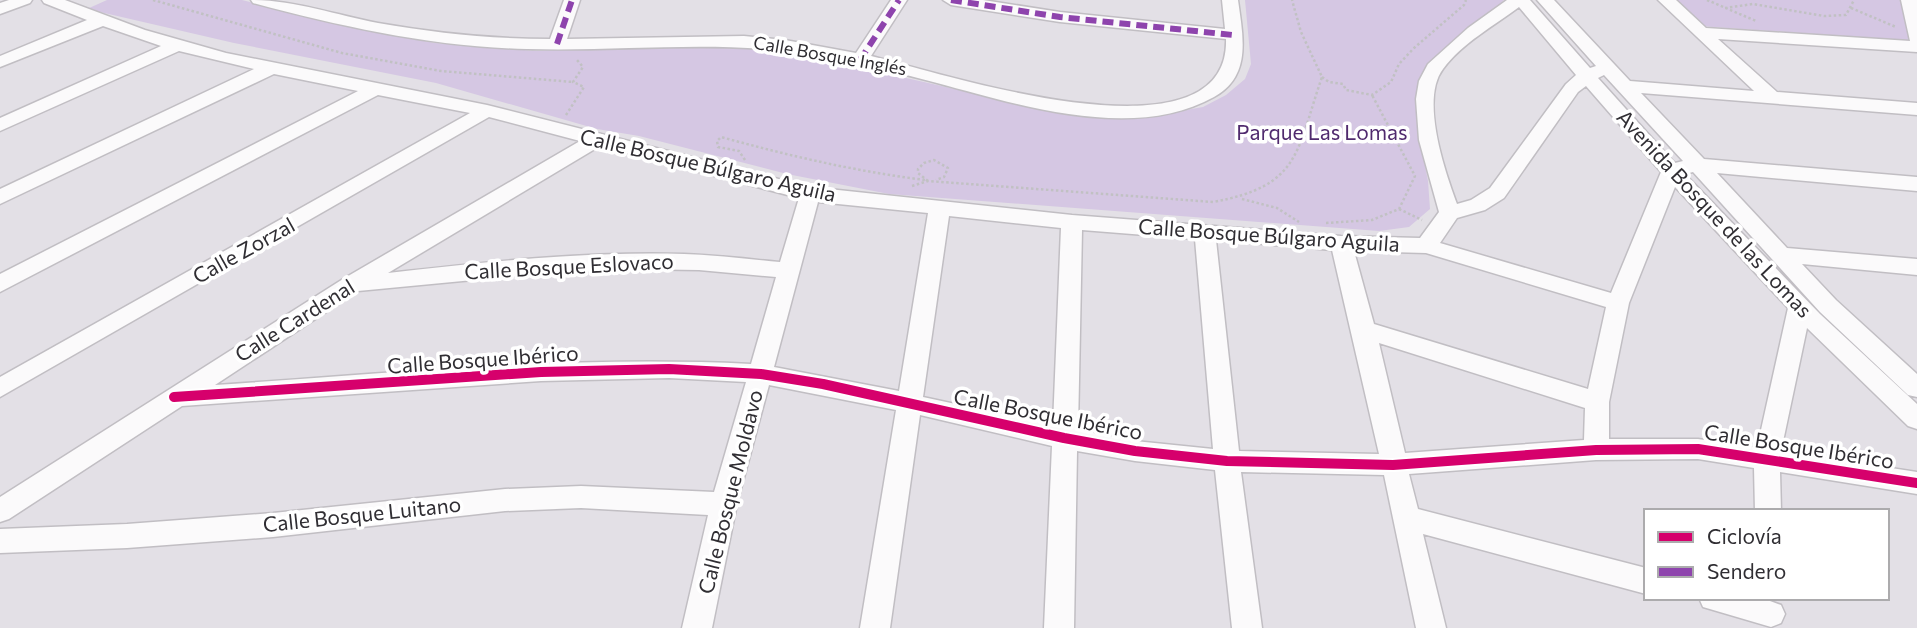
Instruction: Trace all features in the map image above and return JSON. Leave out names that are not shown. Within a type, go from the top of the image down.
[{"type":"street","points":[[0,9],[24,0]]},
{"type":"street","name":"Calle Bosque Búlgaro Aguila","points":[[50,0],[100,21],[177,45],[271,68],[488,111],[810,194],[939,210],[1341,243],[1438,229]]},
{"type":"street","name":"Calle Bosque Inglés","points":[[260,0],[326,19],[439,39],[557,44],[668,40],[781,44],[1024,99],[1094,112],[1128,113],[1187,102],[1216,89],[1228,76],[1236,61],[1237,47],[1233,35],[1230,0]]},
{"type":"street","points":[[557,44],[572,0]]},
{"type":"street","points":[[860,60],[899,0]]},
{"type":"street","points":[[951,0],[1060,17],[1233,35]]},
{"type":"street","points":[[1438,229],[1426,87],[1433,69],[1483,25],[1519,0]]},
{"type":"street","name":"Avenida Bosque de las Lomas","points":[[1519,0],[1596,72],[1624,86],[1828,306],[1917,388]]},
{"type":"street","name":"Avenida Bosque de las Lomas","points":[[1545,0],[1596,72],[1672,170],[1799,309],[1917,419]]},
{"type":"street","points":[[1665,0],[1771,97]]},
{"type":"street","points":[[1909,0],[1917,38]]},
{"type":"street","points":[[0,62],[100,21]]},
{"type":"street","points":[[1703,33],[1917,47]]},
{"type":"street","points":[[0,125],[177,45]]},
{"type":"street","points":[[0,197],[271,68]]},
{"type":"street","points":[[1438,229],[1497,193],[1572,88],[1596,72]]},
{"type":"street","points":[[1624,86],[1917,109]]},
{"type":"street","points":[[0,284],[375,89]]},
{"type":"street","name":"Calle Zorzal","points":[[0,388],[488,111]]},
{"type":"street","name":"Calle Cardenal","points":[[0,511],[351,285],[596,140]]},
{"type":"street","points":[[1596,450],[1597,402],[1618,303],[1672,170],[1697,165],[1917,184]]},
{"type":"street","name":"Calle Bosque Moldavo","points":[[697,628],[724,504],[810,194]]},
{"type":"street","points":[[875,628],[939,210]]},
{"type":"street","points":[[1059,628],[1072,222]]},
{"type":"street","points":[[1438,229],[1618,303]]},
{"type":"street","points":[[1205,232],[1227,461],[1247,628]]},
{"type":"street","points":[[1341,243],[1364,330],[1431,628]]},
{"type":"street","points":[[1781,254],[1917,267]]},
{"type":"street","name":"Calle Bosque Eslovaco","points":[[351,285],[455,273],[609,262],[673,261],[787,270]]},
{"type":"street","points":[[1768,509],[1767,458],[1799,309]]},
{"type":"street","points":[[1364,330],[1597,402]]},
{"type":"street","name":"Calle Bosque Ibérico","points":[[174,397],[541,372],[669,369],[761,374],[823,384],[1064,438],[1135,451],[1227,461],[1393,465],[1596,450],[1698,449],[1917,483]]},
{"type":"street","name":"Calle Bosque Luitano","points":[[0,541],[127,536],[273,525],[505,500],[582,497],[724,504]]},
{"type":"street","points":[[1404,517],[1644,580]]},
{"type":"street","points":[[1721,600],[1772,613]]},
{"type":"path","points":[[153,0],[342,53],[441,71],[573,82],[584,87],[557,129]]},
{"type":"path","points":[[1292,0],[1301,32],[1322,77],[1329,82],[1343,84],[1346,90],[1372,95],[1391,82],[1399,64],[1464,5],[1466,0]]},
{"type":"path","points":[[1707,0],[1758,22]]},
{"type":"path","points":[[1725,8],[1753,4],[1824,16],[1846,15],[1854,0]]},
{"type":"path","points":[[573,82],[583,67],[574,58],[579,43]]},
{"type":"path","points":[[1240,199],[1273,185],[1285,170],[1300,147],[1322,77]]},
{"type":"path","points":[[1323,223],[1372,220],[1399,209],[1415,176],[1372,95]]},
{"type":"path","points":[[744,178],[747,165],[745,158],[739,151],[718,147],[717,141],[721,137],[806,161],[858,172],[928,181],[1183,201],[1240,199],[1277,208],[1307,226]]},
{"type":"path","points":[[878,202],[889,194],[944,177],[948,169],[944,164],[934,160],[923,163],[918,173],[928,181]]},
{"type":"path","points":[[1399,209],[1438,229]]},
{"type":"green space","name":"Parque Las Lomas","points":[[107,0],[242,0],[361,29],[435,43],[537,51],[667,43],[791,52],[1066,114],[1134,119],[1203,107],[1226,95],[1245,79],[1251,64],[1245,0],[1504,0],[1419,84],[1418,130],[1428,181],[1430,209],[1409,227],[1379,231],[889,194],[787,174],[639,136],[597,129],[436,83],[234,43],[87,9]]},
{"type":"green space","points":[[1671,0],[1907,0],[1912,41],[1700,26]]},
{"type":"marked path","points":[[557,44],[572,0]]},
{"type":"marked path","points":[[860,60],[899,0]]},
{"type":"marked path","points":[[951,0],[1060,17],[1233,35]]},
{"type":"cycle path","points":[[174,397],[541,372],[669,369],[761,374],[823,384],[1064,438],[1135,451],[1227,461],[1393,465],[1596,450],[1698,449],[1917,483]]}]
